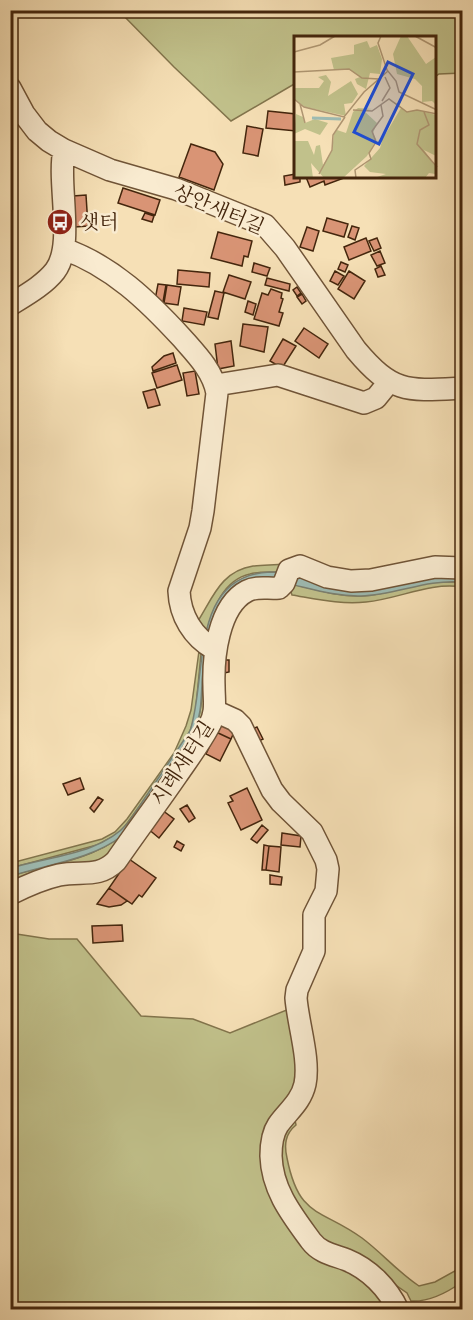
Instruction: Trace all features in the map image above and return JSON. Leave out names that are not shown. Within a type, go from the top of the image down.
[{"type":"street","name":"상안새터길","points":[[10,88],[24,114],[37,131],[64,150],[110,170],[187,193],[264,225],[285,248],[356,350],[389,382],[416,390],[462,388]]},
{"type":"street","points":[[10,305],[55,272],[64,249],[62,178],[64,150]]},
{"type":"street","points":[[64,249],[92,261],[136,291],[200,359],[216,385],[203,512],[200,528],[178,591],[188,624],[208,645]]},
{"type":"street","points":[[216,385],[278,375],[364,403],[376,398],[389,382]]},
{"type":"street","name":"시례새터길","points":[[10,894],[53,877],[100,872],[108,869],[134,837],[201,740],[215,711],[208,645],[240,596],[253,589],[279,588],[291,568],[300,566],[338,580],[362,581],[423,568],[462,568]]},
{"type":"street","points":[[215,711],[235,720],[241,726],[272,790],[312,832],[328,869],[326,891],[314,915],[314,951],[297,990],[296,998],[306,1066],[305,1084],[297,1103],[276,1129],[271,1149],[272,1176],[287,1208],[315,1245],[329,1254],[350,1261],[371,1275],[385,1287],[398,1310]]},
{"type":"green space","points":[[119,11],[462,11],[462,73],[437,75],[437,36],[294,36],[294,84],[231,121]]},
{"type":"green space","points":[[285,564],[280,572],[253,573],[233,582],[220,597],[206,633],[196,624],[218,588],[232,574],[253,566]]},
{"type":"green space","points":[[429,582],[462,582],[462,587],[438,587],[357,603],[292,595],[290,589],[292,584],[335,594],[361,596]]},
{"type":"green space","points":[[199,651],[201,654],[195,717],[190,731],[166,770],[120,833],[97,845],[11,868],[11,863],[102,839],[115,832],[127,819],[174,753],[186,726],[191,710]]},
{"type":"green space","points":[[205,657],[208,661],[208,696],[207,713],[201,729],[125,837],[104,859],[89,869],[58,871],[43,875],[11,890],[11,876],[91,853],[106,846],[131,826],[194,733],[201,705]]},
{"type":"green space","points":[[10,933],[49,939],[77,939],[141,1016],[193,1019],[230,1033],[289,1009],[300,1078],[277,1120],[278,1199],[394,1309],[11,1309]]},
{"type":"green space","points":[[294,1115],[296,1125],[288,1136],[286,1153],[292,1178],[305,1202],[323,1216],[362,1238],[419,1286],[435,1282],[462,1267],[462,1282],[438,1296],[411,1301],[407,1293],[388,1280],[332,1251],[286,1199],[279,1131]]},
{"type":"water","points":[[270,572],[462,576],[462,582],[436,583],[374,595],[348,596],[260,579],[221,632],[205,660],[200,714],[194,733],[122,836],[83,856],[11,876],[11,868],[89,848],[116,834],[128,823],[190,731],[206,632],[213,609],[225,591],[244,577]]},
{"type":"building","points":[[268,111],[294,114],[294,131],[266,128]]},
{"type":"building","points":[[247,126],[263,129],[258,156],[243,153]]},
{"type":"building","points":[[191,144],[215,152],[223,164],[214,190],[179,177]]},
{"type":"building","points":[[294,174],[294,178],[300,178],[300,182],[285,185],[284,176]]},
{"type":"building","points":[[306,178],[344,178],[325,185],[324,181],[310,187]]},
{"type":"building","points":[[123,188],[160,200],[155,215],[118,203]]},
{"type":"building","points":[[86,195],[88,226],[75,227],[73,196]]},
{"type":"building","points":[[145,213],[154,216],[152,222],[142,219]]},
{"type":"building","points":[[327,218],[348,224],[344,237],[323,231]]},
{"type":"building","points":[[352,226],[359,228],[355,240],[348,237]]},
{"type":"building","points":[[307,227],[319,231],[313,251],[300,247]]},
{"type":"building","points":[[218,232],[252,241],[248,257],[244,256],[242,266],[211,258]]},
{"type":"building","points":[[366,238],[371,251],[349,260],[344,247]]},
{"type":"building","points":[[377,238],[381,248],[374,251],[369,241]]},
{"type":"building","points":[[380,251],[385,263],[377,266],[371,255]]},
{"type":"building","points":[[341,262],[348,265],[345,272],[338,269]]},
{"type":"building","points":[[254,263],[270,268],[267,276],[252,272]]},
{"type":"building","points":[[381,266],[385,275],[378,277],[375,269]]},
{"type":"building","points":[[178,270],[210,273],[209,287],[177,284]]},
{"type":"building","points":[[335,271],[344,276],[338,285],[330,281]]},
{"type":"building","points":[[349,271],[365,281],[354,299],[338,289]]},
{"type":"building","points":[[229,275],[251,282],[245,299],[223,292]]},
{"type":"building","points":[[267,278],[290,284],[289,291],[265,285]]},
{"type":"building","points":[[158,284],[166,285],[163,302],[155,300]]},
{"type":"building","points":[[167,285],[181,287],[178,305],[164,303]]},
{"type":"building","points":[[297,287],[301,293],[297,296],[293,290]]},
{"type":"building","points":[[271,289],[282,293],[281,298],[283,299],[279,312],[283,313],[279,326],[254,319],[262,293],[268,295]]},
{"type":"building","points":[[215,291],[224,293],[218,319],[208,317]]},
{"type":"building","points":[[302,294],[306,301],[302,304],[297,297]]},
{"type":"building","points":[[248,301],[256,304],[253,315],[245,312]]},
{"type":"building","points":[[184,308],[207,312],[204,325],[182,321]]},
{"type":"building","points":[[243,324],[268,327],[264,352],[240,346]]},
{"type":"building","points":[[304,328],[328,344],[319,358],[295,341]]},
{"type":"building","points":[[283,339],[296,346],[282,368],[270,361]]},
{"type":"building","points":[[231,341],[234,366],[218,369],[215,344]]},
{"type":"building","points":[[173,353],[176,363],[153,371],[152,367],[164,356]]},
{"type":"building","points":[[177,365],[182,380],[157,388],[152,373]]},
{"type":"building","points":[[195,371],[199,394],[187,396],[183,373]]},
{"type":"building","points":[[155,389],[160,405],[148,408],[143,392]]},
{"type":"building","points":[[224,660],[229,660],[229,672],[224,673]]},
{"type":"building","points":[[221,724],[235,730],[231,739],[216,732]]},
{"type":"building","points":[[257,727],[263,739],[256,742],[250,730]]},
{"type":"building","points":[[216,732],[231,739],[220,761],[206,754]]},
{"type":"building","points":[[80,778],[84,789],[68,795],[63,784]]},
{"type":"building","points":[[247,788],[262,820],[241,830],[228,803],[233,801],[230,796]]},
{"type":"building","points":[[98,797],[103,800],[94,812],[90,808]]},
{"type":"building","points":[[187,805],[195,818],[189,822],[180,809]]},
{"type":"building","points":[[162,810],[174,819],[159,838],[147,828]]},
{"type":"building","points":[[262,825],[268,830],[257,843],[251,839]]},
{"type":"building","points":[[282,833],[301,836],[300,847],[281,845]]},
{"type":"building","points":[[177,841],[184,845],[181,851],[174,847]]},
{"type":"building","points":[[264,845],[269,846],[266,870],[262,870]]},
{"type":"building","points":[[269,846],[281,847],[279,872],[266,870]]},
{"type":"building","points":[[129,859],[156,878],[142,897],[139,895],[132,904],[109,888]]},
{"type":"building","points":[[270,875],[282,877],[281,885],[270,884]]},
{"type":"building","points":[[109,888],[127,901],[121,905],[109,907],[97,904]]},
{"type":"building","points":[[122,925],[123,941],[93,943],[92,926]]},
{"type":"place","name":"샛터","points":[[60,222]]}]
